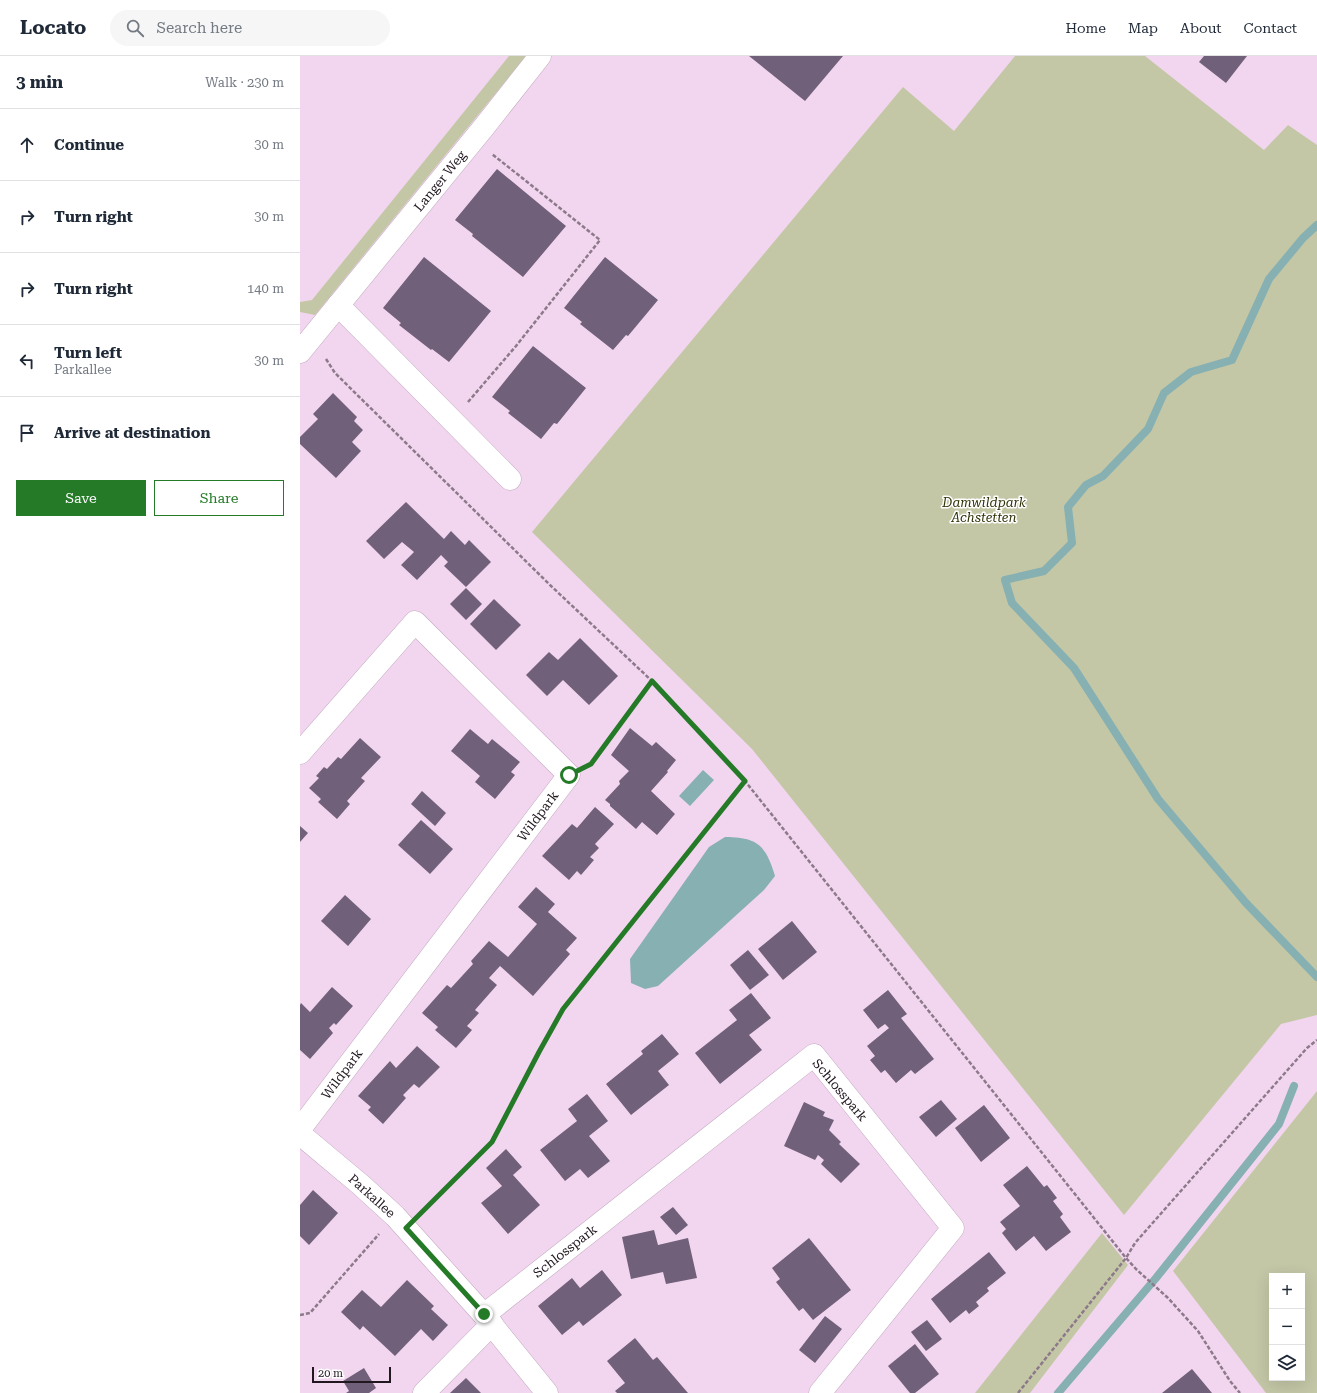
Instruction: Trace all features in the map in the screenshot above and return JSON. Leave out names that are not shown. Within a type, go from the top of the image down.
[{"type":"street","name":"Langer Weg","points":[[304,347],[474,140],[540,56]]},
{"type":"street","points":[[338,305],[510,479]]},
{"type":"street","points":[[300,753],[415,622],[569,775]]},
{"type":"street","name":"Wildpark","points":[[300,1129],[569,775]]},
{"type":"street","name":"Schlosspark","points":[[488,1319],[814,1055],[953,1228],[820,1393]]},
{"type":"street","name":"Parkallee","points":[[300,1134],[401,1222],[488,1319],[547,1393]]},
{"type":"street","points":[[424,1393],[488,1319]]},
{"type":"path","points":[[452,420],[516,346],[600,240],[474,140]]},
{"type":"path","points":[[304,347],[326,358],[335,374],[533,568],[652,681],[745,781],[1126,1258],[1168,1298],[1198,1331],[1230,1381],[1240,1393]]},
{"type":"path","points":[[569,775],[591,764],[652,681]]},
{"type":"path","points":[[300,1315],[310,1313],[401,1222],[492,1142],[563,1009],[745,781]]},
{"type":"path","points":[[1018,1393],[1126,1258],[1135,1244],[1307,1048],[1317,1040]]},
{"type":"green space","points":[[509,56],[526,56],[315,315],[300,312],[300,302],[312,300]]},
{"type":"green space","name":"Damwildpark Achstetten","points":[[1015,56],[1145,56],[1264,150],[1288,125],[1317,145],[1317,1015],[1281,1024],[1124,1215],[752,749],[532,532],[903,87],[954,131]]},
{"type":"green space","points":[[1317,1091],[1317,1393],[1266,1393],[1173,1271]]},
{"type":"green space","points":[[1102,1233],[1128,1265],[1030,1393],[975,1393]]},
{"type":"shaded area","points":[[703,770],[714,780],[690,806],[679,796]]},
{"type":"shaded area","points":[[725,837],[745,839],[753,841],[759,845],[768,857],[775,876],[764,890],[658,986],[645,989],[631,983],[630,959],[709,847]]},
{"type":"building","points":[[749,56],[843,56],[805,101]]},
{"type":"building","points":[[1204,56],[1247,56],[1226,83],[1199,62]]},
{"type":"building","points":[[497,169],[566,226],[523,277],[472,236],[473,234],[455,220]]},
{"type":"building","points":[[424,257],[491,311],[449,362],[399,325],[401,323],[383,308]]},
{"type":"building","points":[[605,257],[658,300],[628,336],[626,335],[613,350],[580,324],[582,322],[564,308]]},
{"type":"building","points":[[533,346],[586,388],[557,424],[554,423],[541,439],[508,413],[510,411],[492,397]]},
{"type":"building","points":[[333,393],[357,417],[354,421],[363,430],[352,442],[361,451],[336,478],[300,444],[300,437],[318,419],[313,414]]},
{"type":"building","points":[[406,502],[444,539],[451,531],[465,545],[469,540],[491,562],[466,587],[444,566],[448,562],[441,555],[417,580],[401,565],[414,552],[402,542],[384,559],[366,541]]},
{"type":"building","points":[[466,588],[482,604],[466,620],[450,604]]},
{"type":"building","points":[[494,599],[521,625],[496,650],[470,624]]},
{"type":"building","points":[[580,638],[618,676],[589,705],[563,680],[547,696],[526,675],[549,652],[558,660]]},
{"type":"building","points":[[630,728],[652,746],[656,742],[676,760],[667,771],[668,772],[651,791],[675,814],[657,835],[642,822],[636,829],[605,800],[620,784],[619,781],[629,771],[611,755]]},
{"type":"building","points":[[470,729],[488,744],[492,739],[520,762],[511,772],[515,775],[495,799],[475,782],[480,776],[451,751]]},
{"type":"building","points":[[360,738],[381,757],[361,778],[365,781],[347,801],[350,804],[337,819],[318,802],[321,799],[309,788],[319,778],[316,776],[324,767],[327,769],[338,757],[341,759]]},
{"type":"building","points":[[422,791],[446,813],[435,826],[411,804]]},
{"type":"building","points":[[595,807],[614,824],[595,844],[599,848],[590,857],[594,860],[581,875],[577,871],[569,880],[542,856],[572,824],[577,828]]},
{"type":"building","points":[[421,820],[453,849],[430,874],[398,845]]},
{"type":"building","points":[[300,826],[308,833],[300,842]]},
{"type":"building","points":[[536,887],[555,904],[548,912],[577,938],[566,950],[570,954],[533,996],[500,966],[489,978],[497,985],[475,1010],[479,1013],[467,1026],[472,1030],[456,1048],[435,1030],[438,1027],[422,1013],[447,985],[451,988],[473,964],[471,961],[489,941],[508,957],[537,924],[518,907]]},
{"type":"building","points":[[345,895],[371,919],[348,946],[321,921]]},
{"type":"building","points":[[792,921],[817,952],[783,980],[758,949]]},
{"type":"building","points":[[748,950],[769,975],[750,990],[730,965]]},
{"type":"building","points":[[332,987],[353,1006],[336,1025],[334,1023],[329,1028],[333,1033],[310,1059],[300,1050],[300,1005],[301,1003],[310,1012]]},
{"type":"building","points":[[888,990],[907,1014],[901,1018],[934,1059],[915,1074],[911,1070],[896,1083],[885,1070],[881,1073],[870,1060],[875,1056],[867,1046],[889,1028],[885,1024],[878,1029],[863,1010]]},
{"type":"building","points":[[751,993],[771,1018],[749,1035],[762,1050],[720,1084],[695,1053],[737,1020],[729,1010]]},
{"type":"building","points":[[662,1034],[679,1054],[658,1071],[669,1085],[631,1115],[606,1084],[643,1054],[641,1051]]},
{"type":"building","points":[[417,1046],[440,1067],[419,1088],[414,1084],[403,1095],[406,1098],[383,1124],[368,1110],[371,1107],[358,1096],[390,1061],[396,1068]]},
{"type":"building","points":[[587,1094],[608,1121],[589,1136],[610,1161],[588,1178],[580,1169],[565,1181],[540,1150],[577,1121],[568,1109]]},
{"type":"building","points":[[941,1100],[957,1119],[936,1137],[919,1117]]},
{"type":"building","points":[[804,1102],[825,1112],[823,1116],[834,1120],[829,1130],[841,1142],[839,1144],[860,1164],[841,1183],[821,1164],[824,1160],[818,1155],[815,1160],[784,1146]]},
{"type":"building","points":[[984,1105],[1010,1138],[981,1162],[955,1128]]},
{"type":"building","points":[[506,1149],[522,1167],[513,1175],[540,1205],[508,1234],[481,1203],[502,1186],[486,1168]]},
{"type":"building","points":[[1027,1166],[1044,1187],[1047,1185],[1057,1198],[1053,1201],[1063,1214],[1060,1217],[1071,1232],[1046,1251],[1034,1236],[1016,1251],[1002,1233],[1006,1229],[1000,1222],[1020,1206],[1003,1185]]},
{"type":"building","points":[[313,1190],[338,1213],[309,1245],[300,1236],[300,1205]]},
{"type":"building","points":[[673,1207],[688,1225],[676,1235],[660,1217]]},
{"type":"building","points":[[654,1230],[658,1245],[688,1238],[697,1278],[666,1284],[663,1272],[631,1279],[622,1237]]},
{"type":"building","points":[[809,1238],[851,1290],[813,1320],[803,1308],[799,1311],[776,1282],[780,1279],[772,1268]]},
{"type":"building","points":[[989,1252],[1006,1273],[987,1288],[989,1291],[976,1302],[979,1306],[969,1314],[966,1310],[950,1323],[931,1299]]},
{"type":"building","points":[[602,1270],[622,1295],[583,1326],[579,1321],[562,1335],[538,1306],[572,1278],[580,1288]]},
{"type":"building","points":[[407,1280],[434,1306],[431,1309],[448,1325],[433,1341],[421,1329],[395,1356],[363,1326],[360,1330],[341,1312],[362,1290],[381,1307]]},
{"type":"building","points":[[825,1316],[842,1329],[815,1363],[799,1350]]},
{"type":"building","points":[[927,1320],[942,1339],[926,1351],[911,1332]]},
{"type":"building","points":[[635,1338],[653,1360],[657,1357],[688,1393],[617,1393],[615,1391],[625,1383],[607,1361]]},
{"type":"building","points":[[915,1344],[939,1374],[915,1393],[910,1393],[888,1366]]},
{"type":"building","points":[[364,1368],[376,1388],[369,1393],[346,1393],[349,1391],[343,1381]]},
{"type":"building","points":[[1192,1369],[1212,1393],[1162,1393]]},
{"type":"building","points":[[466,1378],[481,1393],[450,1393]]},
{"type":"waterway","points":[[1317,225],[1303,238],[1269,279],[1232,360],[1191,372],[1164,393],[1148,429],[1103,476],[1086,485],[1068,507],[1072,543],[1044,571],[1005,580],[1012,603],[1074,668],[1158,799],[1246,903],[1317,977]]},
{"type":"waterway","points":[[1058,1393],[1156,1278],[1279,1124],[1294,1086]]},
{"type":"route","points":[[484,1314],[406,1228],[492,1142],[563,1009],[745,781],[652,681],[591,764],[569,775]]}]
